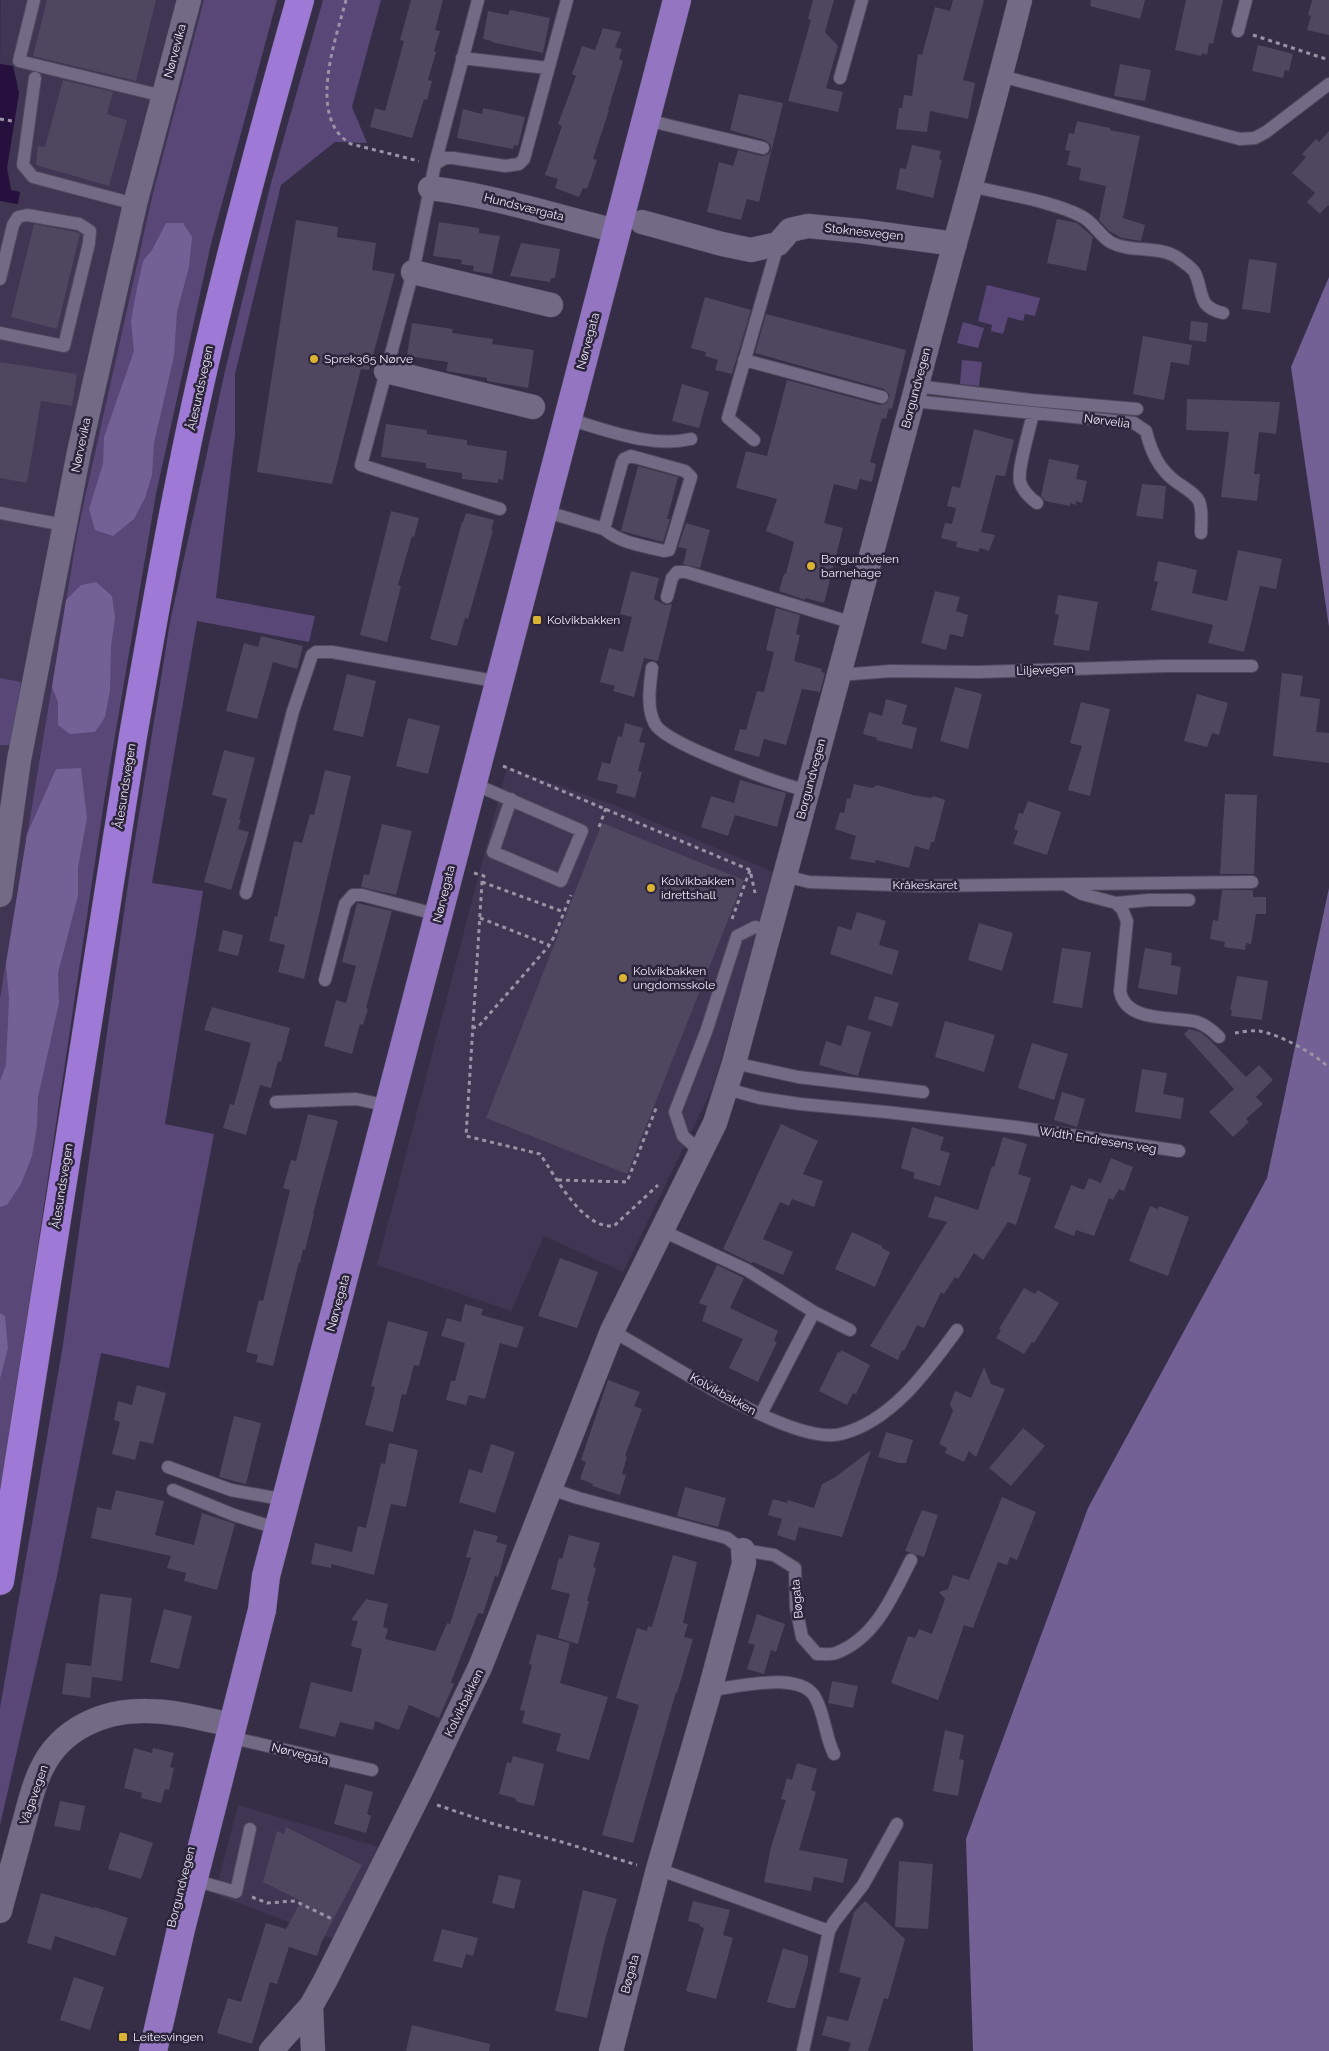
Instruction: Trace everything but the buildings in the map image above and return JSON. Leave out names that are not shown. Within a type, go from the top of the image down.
[{"type":"highway","name":"Ålesundsvegen","points":[[0,1581],[132,736],[156,606],[210,342],[266,122],[300,0]]},
{"type":"main road","name":"Nørvegata","points":[[228,1729],[262,1610],[266,1576],[568,419],[629,227],[646,120],[677,0]]},
{"type":"main road","name":"Borgundvegen","points":[[141,2051],[228,1729]]},
{"type":"main road","name":"Borgundvegen","points":[[153,2051],[188,1879]]},
{"type":"street","name":"Nørvevika","points":[[0,895],[19,760],[78,452],[135,204],[189,0]]},
{"type":"street","name":"Borgundvegen","points":[[727,1089],[1020,0]]},
{"type":"street","name":"Hundsværgata","points":[[430,188],[629,227]]},
{"type":"street","name":"Stoknesvegen","points":[[629,227],[750,250],[778,244],[790,230],[808,226],[860,230],[955,244]]},
{"type":"street","points":[[412,272],[551,305]]},
{"type":"street","points":[[386,371],[533,407]]},
{"type":"street","name":"Kolvikbakken","points":[[271,2051],[312,2006],[424,1786],[482,1666],[612,1331],[715,1123],[727,1089]]},
{"type":"street","name":"Bøgata","points":[[611,2051],[658,1869],[710,1690],[744,1562],[743,1550]]},
{"type":"street","name":"Vågavegen","points":[[0,1911],[27,1811],[41,1769],[52,1750],[64,1737],[93,1720],[137,1711],[176,1713],[228,1729]]},
{"type":"street","points":[[312,2006],[314,2051]]},
{"type":"lane","points":[[34,0],[19,61],[163,96]]},
{"type":"lane","points":[[478,0],[435,164],[412,272],[361,465],[500,509]]},
{"type":"lane","points":[[435,164],[445,158],[505,166],[519,164],[527,152],[567,0]]},
{"type":"lane","points":[[840,78],[862,0]]},
{"type":"lane","points":[[1238,31],[1246,0]]},
{"type":"lane","points":[[462,58],[548,68]]},
{"type":"lane","points":[[1001,76],[1240,139],[1255,138],[1266,132],[1329,84]]},
{"type":"lane","points":[[35,78],[23,165],[33,177],[135,204]]},
{"type":"lane","points":[[646,120],[763,148]]},
{"type":"lane","points":[[971,186],[1045,204],[1079,215],[1090,220],[1112,243],[1138,250],[1177,256],[1195,272],[1202,298],[1206,305],[1214,311],[1223,313]]},
{"type":"lane","points":[[0,280],[13,225],[18,217],[27,215],[79,224],[90,231],[89,243],[64,346],[0,333]]},
{"type":"lane","points":[[754,440],[728,418],[778,244]]},
{"type":"lane","points":[[744,360],[882,397]]},
{"type":"lane","name":"Nørvelia","points":[[914,393],[1137,409]]},
{"type":"lane","name":"Nørvelia","points":[[914,393],[1033,413],[1134,423],[1146,431],[1150,449],[1158,464],[1172,479],[1196,497],[1200,504],[1201,533]]},
{"type":"lane","points":[[1033,413],[1020,479],[1026,494],[1037,503]]},
{"type":"lane","points":[[568,419],[642,439],[675,442],[691,439]]},
{"type":"lane","points":[[544,511],[604,528],[612,536],[624,540],[664,551],[669,550],[692,476],[685,470],[631,456],[624,458],[604,528]]},
{"type":"lane","points":[[0,513],[64,525]]},
{"type":"lane","points":[[667,597],[672,578],[677,572],[686,572],[853,623]]},
{"type":"lane","points":[[246,893],[293,710],[312,655],[316,652],[332,652],[500,682]]},
{"type":"lane","name":"Liljevegen","points":[[839,674],[891,670],[980,672],[1165,666],[1252,666]]},
{"type":"lane","points":[[652,668],[649,688],[653,718],[655,725],[669,738],[769,780],[808,791]]},
{"type":"lane","points":[[472,783],[511,799],[582,831],[561,881],[493,852],[511,799]]},
{"type":"lane","name":"Kråkeskaret","points":[[785,876],[809,882],[923,886],[1252,882]]},
{"type":"lane","name":"Kråkeskaret","points":[[1066,885],[1082,894],[1116,903],[1149,900],[1189,900]]},
{"type":"lane","points":[[325,980],[345,904],[353,895],[362,895],[439,914]]},
{"type":"lane","points":[[1116,903],[1122,909],[1127,921],[1120,991],[1121,999],[1126,1006],[1161,1018],[1195,1022],[1206,1026],[1219,1037]]},
{"type":"lane","points":[[701,1152],[683,1136],[675,1112],[706,1032],[737,936],[755,927],[770,930]]},
{"type":"lane","points":[[734,1063],[798,1077],[923,1092]]},
{"type":"lane","name":"Width Endresens veg","points":[[727,1089],[760,1098],[800,1104],[1016,1127],[1179,1151]]},
{"type":"lane","points":[[276,1102],[356,1098],[389,1106]]},
{"type":"lane","points":[[663,1231],[747,1270],[814,1312],[850,1330]]},
{"type":"lane","name":"Kolvikbakken","points":[[612,1331],[761,1414],[814,1312]]},
{"type":"lane","points":[[761,1414],[794,1429],[815,1434],[840,1435],[860,1427],[883,1414],[911,1388],[957,1330]]},
{"type":"lane","points":[[168,1467],[238,1492],[286,1500]]},
{"type":"lane","points":[[551,1489],[728,1538],[743,1550]]},
{"type":"lane","points":[[173,1490],[234,1515],[279,1529]]},
{"type":"lane","name":"Bøgata","points":[[743,1550],[774,1555],[795,1568],[796,1607],[802,1637],[817,1654],[835,1654],[856,1643],[885,1610],[912,1560]]},
{"type":"lane","points":[[710,1690],[768,1682],[802,1686],[816,1697],[827,1740],[834,1754]]},
{"type":"lane","name":"Nørvegata","points":[[228,1729],[372,1770]]},
{"type":"lane","points":[[802,2051],[829,1931],[863,1885],[897,1824]]},
{"type":"lane","points":[[188,1879],[236,1892],[250,1829]]},
{"type":"lane","points":[[658,1869],[829,1931]]},
{"type":"path","points":[[346,0],[330,62],[329,114],[334,128],[342,139],[351,144],[381,153],[435,164]]},
{"type":"path","points":[[1238,31],[1329,60]]},
{"type":"path","points":[[500,765],[750,870]]},
{"type":"path","points":[[750,870],[757,900]]},
{"type":"path","points":[[729,925],[750,870]]},
{"type":"path","points":[[471,872],[484,876],[482,882],[466,1136],[540,1154],[579,1210],[599,1224],[608,1227],[614,1226],[663,1180]]},
{"type":"path","points":[[472,1028],[478,1026],[549,946],[564,912],[482,882]]},
{"type":"path","points":[[480,918],[549,946]]},
{"type":"path","points":[[1219,1037],[1240,1032],[1258,1031],[1275,1036],[1322,1060],[1329,1068]]},
{"type":"path","points":[[558,1180],[627,1182],[660,1101]]},
{"type":"path","points":[[444,1807],[646,1868],[658,1869]]},
{"type":"path","points":[[236,1892],[267,1903],[295,1901],[334,1920]]},
{"type":"shaded area","points":[[1,0],[204,0],[153,193],[78,529],[0,998],[0,201],[17,204],[20,192],[11,190],[7,168],[19,93],[13,66],[0,64]]},
{"type":"shaded area","points":[[204,0],[277,0],[211,244],[156,494],[105,795],[0,1500],[0,998],[78,529],[153,193]]},
{"type":"shaded area","points":[[323,0],[381,0],[352,107],[367,143],[335,142],[281,185],[235,374],[235,435],[216,598],[315,616],[309,642],[197,621],[152,883],[203,891],[165,1124],[214,1134],[169,1368],[101,1353],[57,1576],[0,1825],[0,1708],[63,1345],[129,877],[170,622],[225,371],[271,183]]},
{"type":"shaded area","points":[[0,64],[13,66],[19,93],[7,168],[11,190],[20,192],[18,204],[0,201]]},
{"type":"shaded area","points":[[166,223],[183,223],[192,237],[189,267],[177,312],[174,356],[154,443],[152,475],[145,498],[134,519],[113,536],[95,530],[89,509],[103,464],[104,437],[134,351],[131,321],[143,261],[152,250]]},
{"type":"shaded area","points":[[1329,277],[1329,627],[1291,367]]},
{"type":"shaded area","points":[[987,285],[1040,298],[1035,316],[1025,314],[1023,321],[1008,317],[1003,334],[991,331],[992,325],[978,321]]},
{"type":"shaded area","points":[[963,322],[984,328],[978,348],[957,343]]},
{"type":"shaded area","points":[[962,360],[982,362],[979,386],[960,384]]},
{"type":"shaded area","points":[[96,582],[112,596],[115,618],[111,646],[110,690],[105,717],[95,732],[70,734],[58,725],[58,702],[52,687],[66,600],[81,585]]},
{"type":"shaded area","points":[[0,678],[21,682],[12,745],[0,745]]},
{"type":"shaded area","points":[[507,767],[614,805],[775,873],[713,1087],[623,1272],[544,1236],[511,1311],[377,1265]]},
{"type":"shaded area","points":[[81,768],[87,818],[78,867],[78,896],[58,973],[59,1003],[38,1097],[37,1126],[32,1156],[21,1184],[7,1205],[0,1207],[0,1081],[6,1065],[9,999],[6,964],[27,834],[56,769]]},
{"type":"shaded area","points":[[1329,888],[1329,2051],[973,2051],[966,1839],[1088,1508],[1267,1178]]},
{"type":"shaded area","points":[[0,1313],[5,1316],[8,1348],[0,1379]]},
{"type":"shaded area","points":[[238,1805],[379,1847],[334,1939],[215,1894]]},
{"type":"place","name":"Sprek365 Nørve","points":[[314,359]]},
{"type":"place","name":"Borgundveien barnehage","points":[[811,566]]},
{"type":"place","name":"Kolvikbakken","points":[[537,620]]},
{"type":"place","name":"Kolvikbakken idrettshall","points":[[651,888]]},
{"type":"place","name":"Kolvikbakken ungdomsskole","points":[[623,978]]},
{"type":"place","name":"Leitesvingen","points":[[123,2037]]}]
